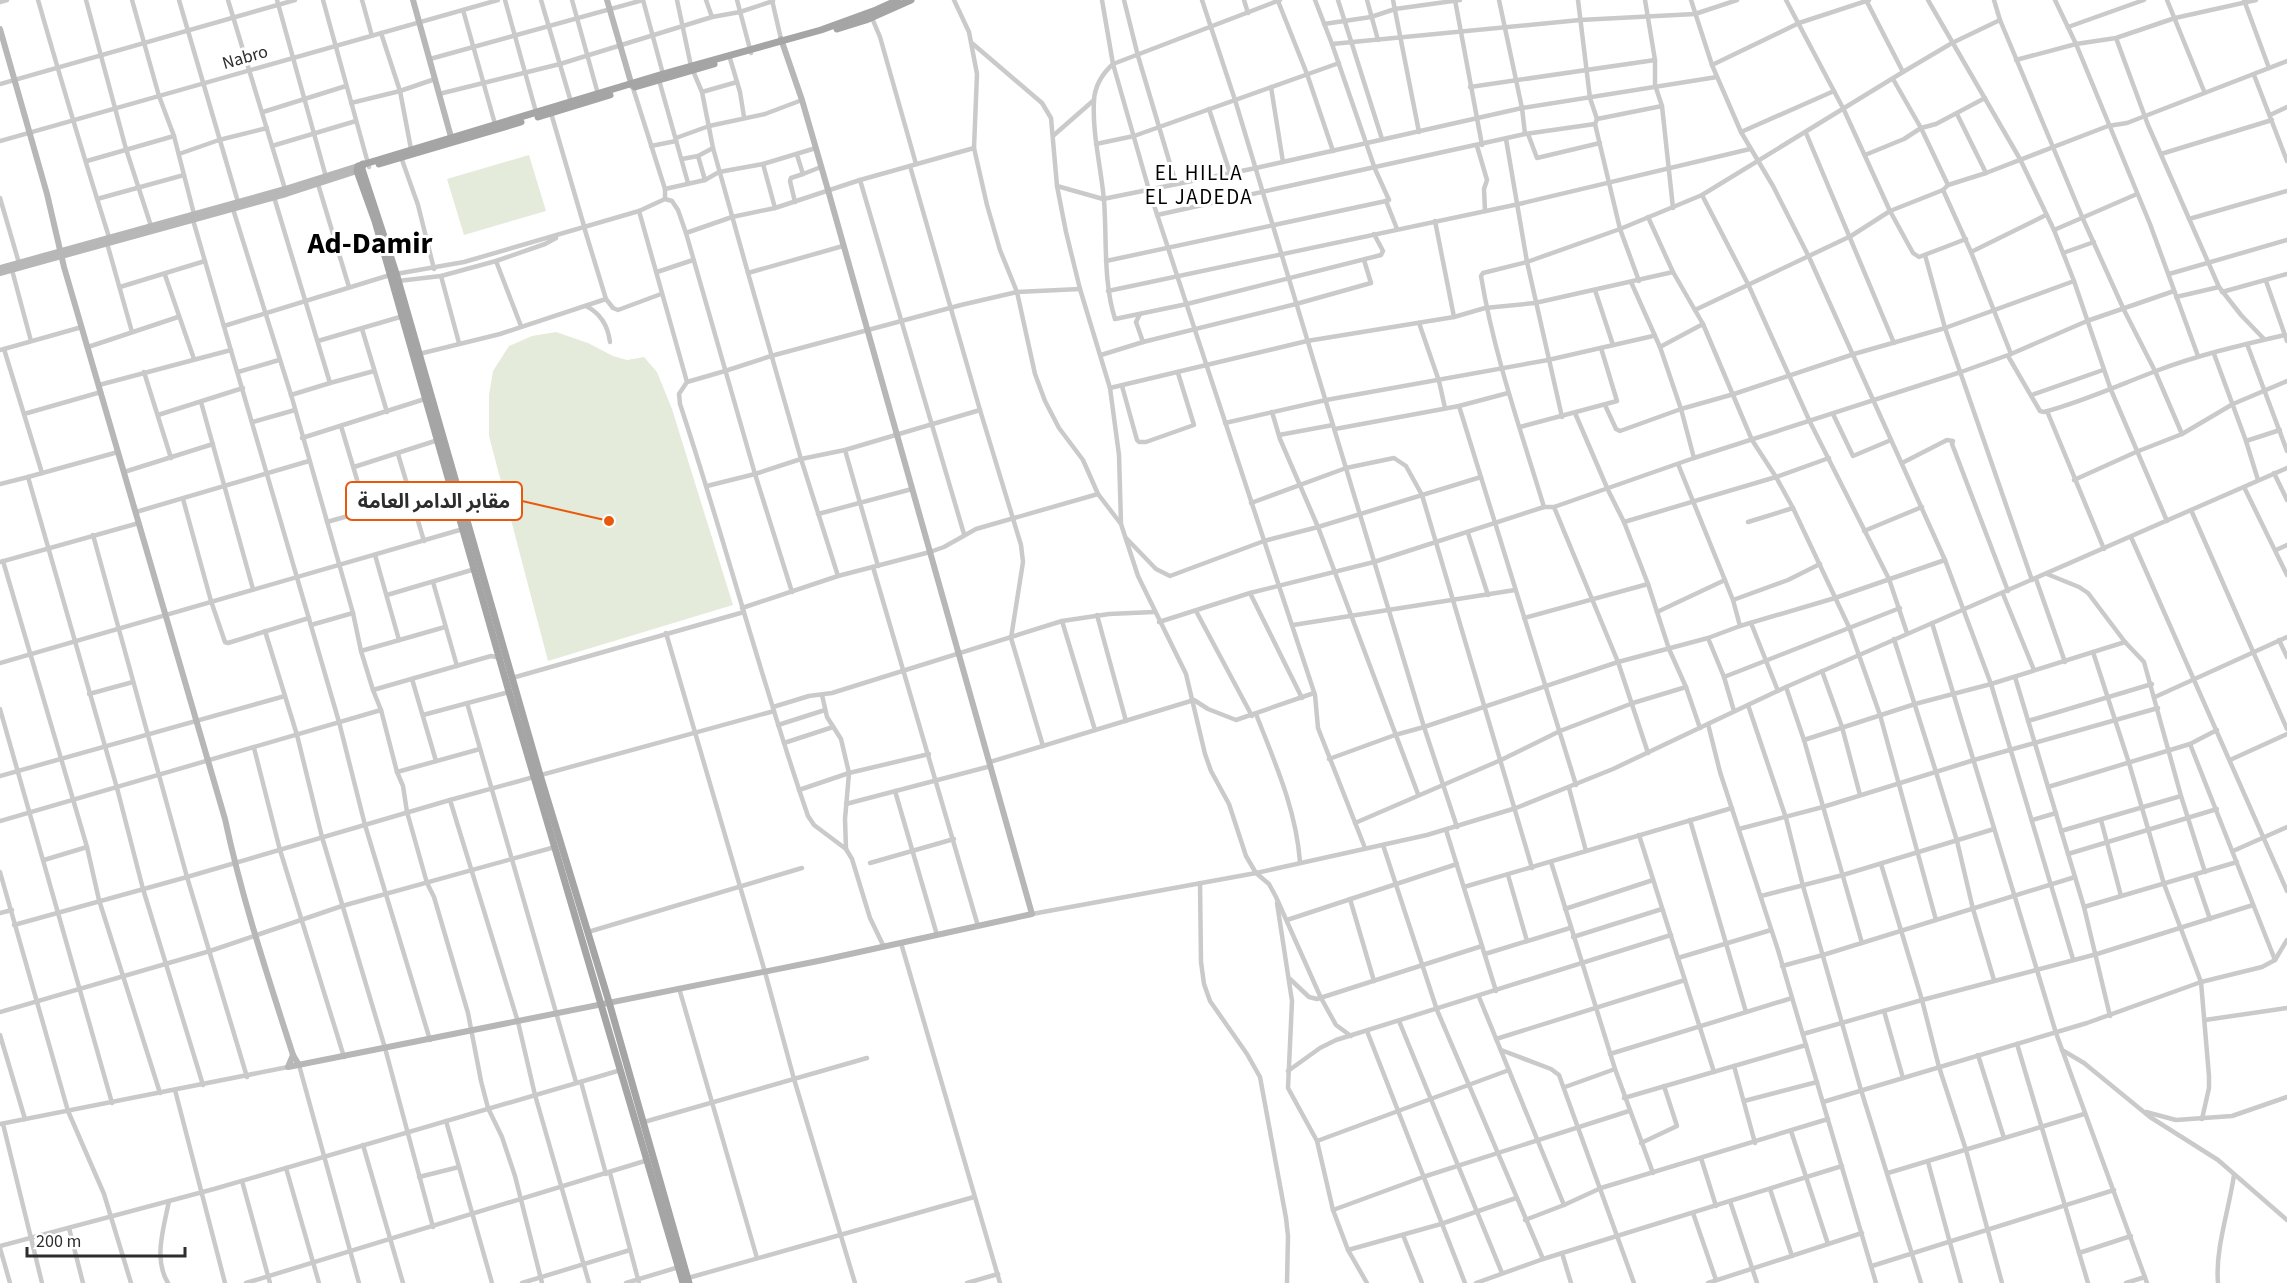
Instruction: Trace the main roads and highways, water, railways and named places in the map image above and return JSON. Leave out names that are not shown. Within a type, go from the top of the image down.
[{"type":"main road","points":[[822,31],[898,0]]},
{"type":"main road","points":[[363,167],[551,113],[782,41],[872,18],[911,0]]},
{"type":"main road","points":[[363,167],[451,137],[633,86]]},
{"type":"main road","points":[[363,167],[375,221],[419,354],[438,440],[466,529],[475,570],[503,658],[512,678],[555,847],[644,1122],[687,1281]]},
{"type":"main road","points":[[394,278],[402,315],[429,398],[503,658],[509,692],[588,932],[621,1070],[679,1267],[687,1281]]},
{"type":"place","name":"مقابر الدامر العامة","points":[[609,521]]},
{"type":"district","name":"EL HILLA EL JADEDA","points":[[1199,185]]},
{"type":"district","name":"Ad-Damir","points":[[370,243]]}]
